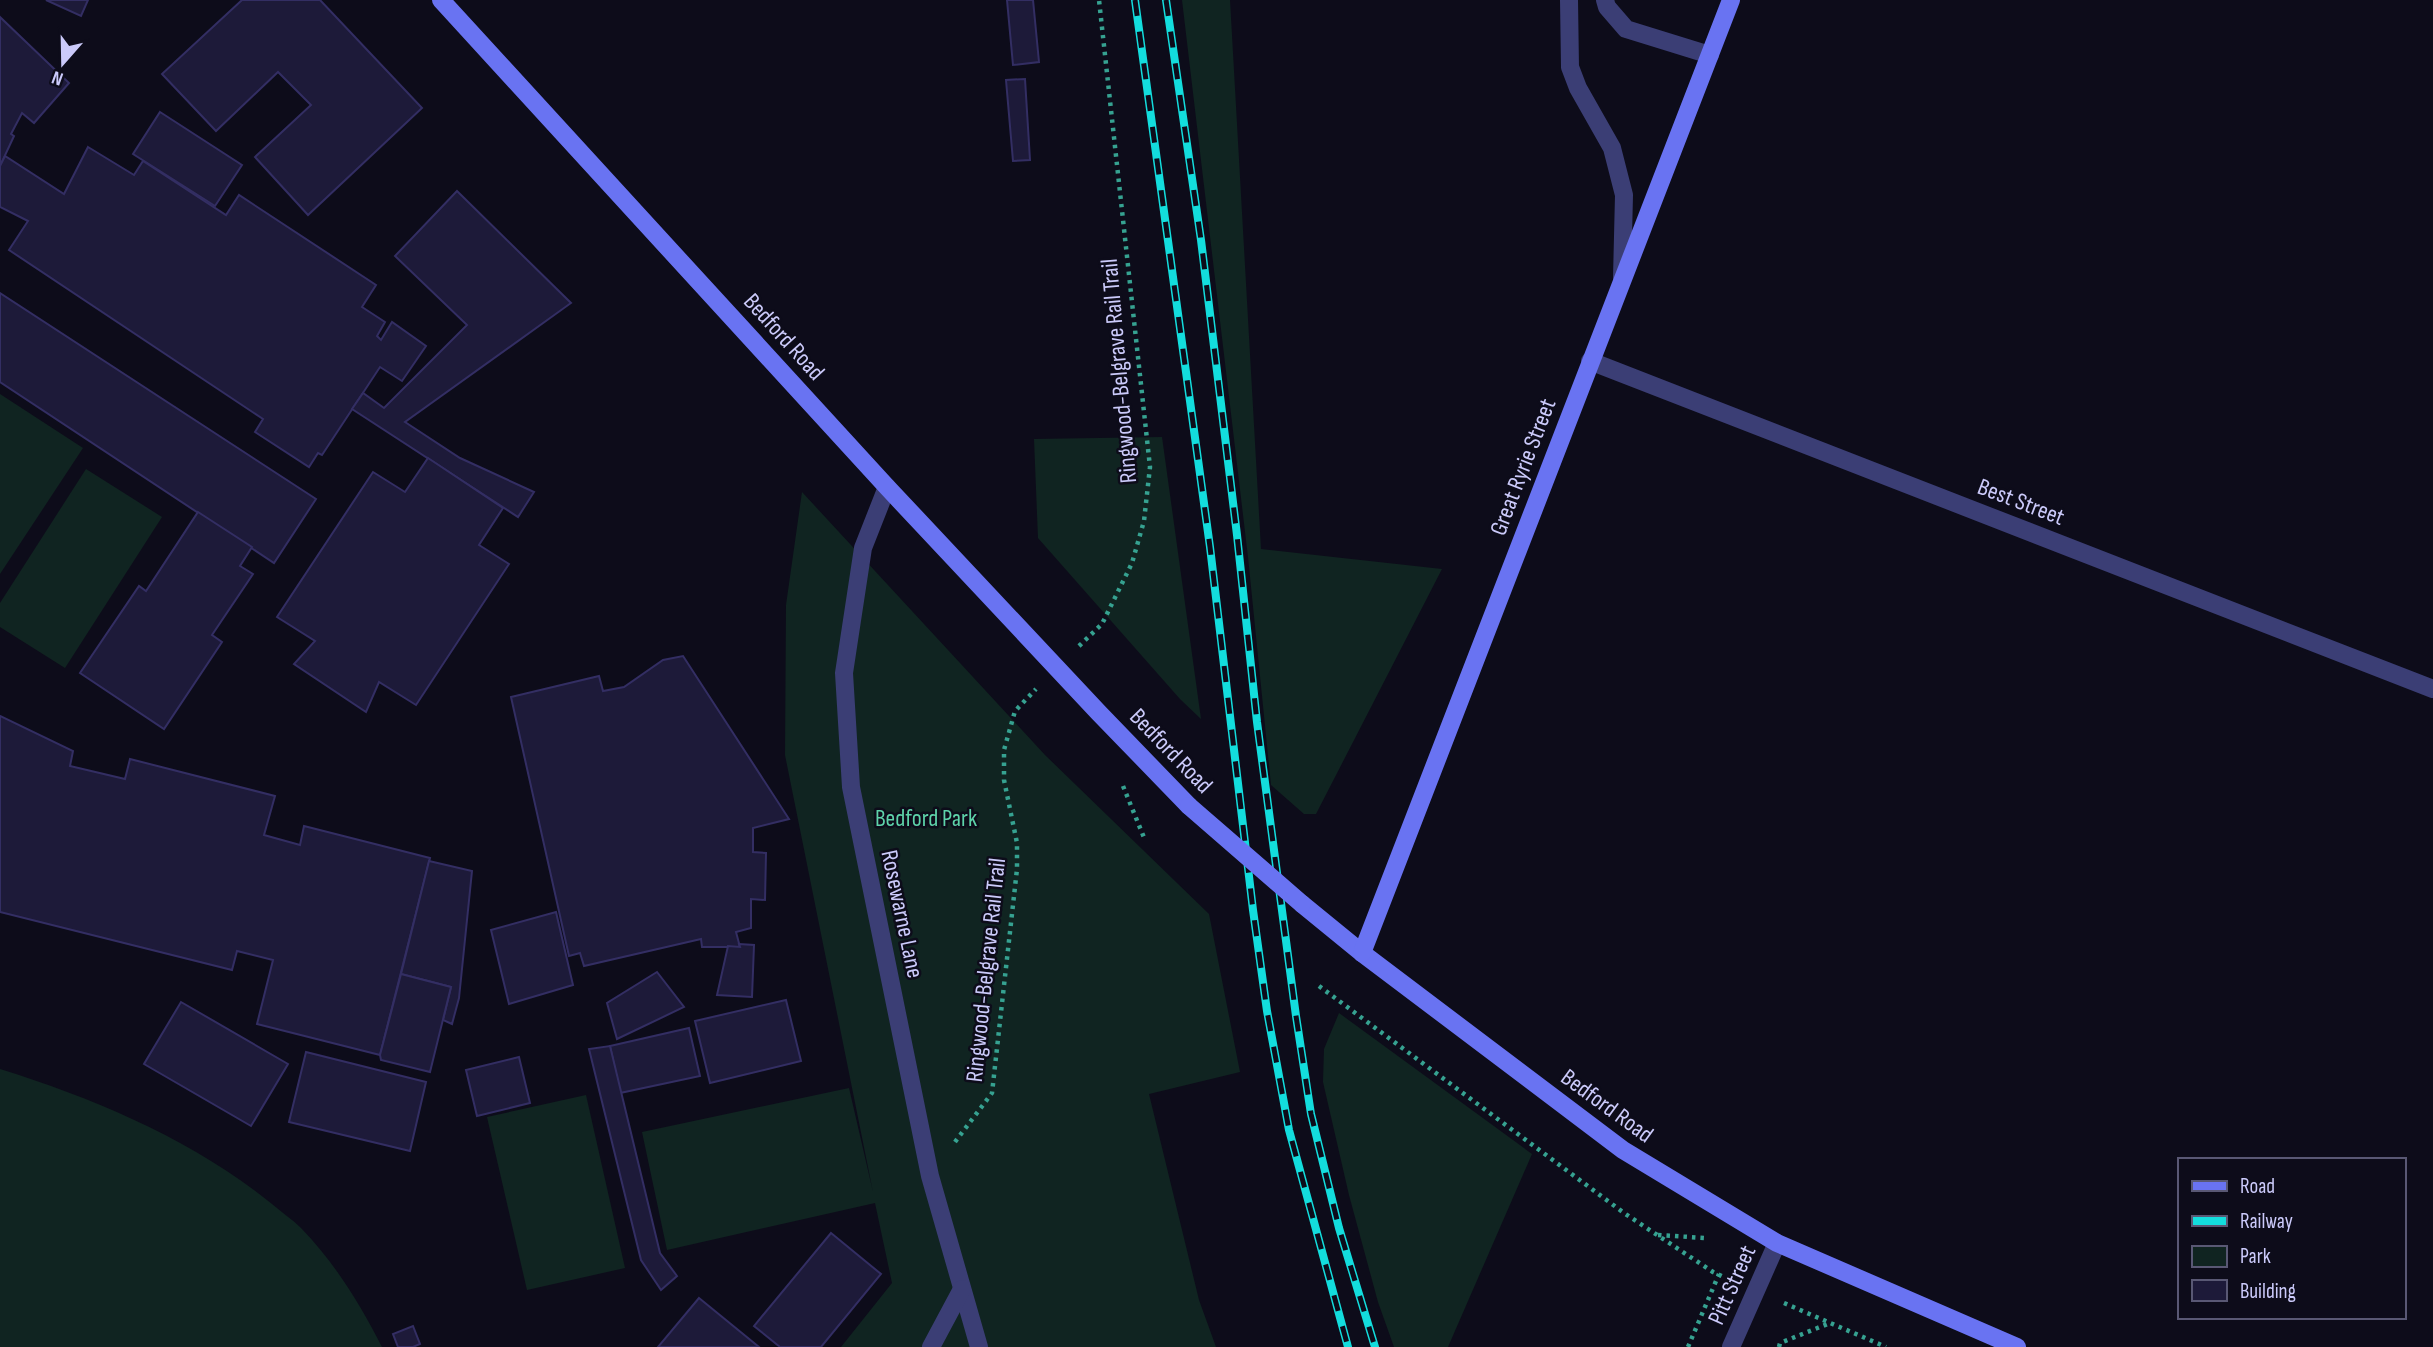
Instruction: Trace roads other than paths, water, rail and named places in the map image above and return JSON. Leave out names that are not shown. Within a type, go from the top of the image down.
[{"type":"main road","name":"Bedford Road","points":[[441,0],[887,487],[1189,806],[1302,904],[1362,953],[1623,1150],[1777,1243],[2017,1347]]},
{"type":"main road","name":"Great Ryrie Street","points":[[1362,953],[1731,0]]},
{"type":"street","points":[[1569,0],[1570,67],[1578,88],[1612,148],[1624,195],[1622,281]]},
{"type":"street","points":[[1605,0],[1607,7],[1626,29],[1710,55]]},
{"type":"street","name":"Best Street","points":[[1590,361],[2433,689]]},
{"type":"street","name":"Rosewarne Lane","points":[[887,487],[863,548],[844,673],[851,787],[930,1176],[979,1347]]},
{"type":"street","name":"Pitt Street","points":[[1731,1347],[1777,1243]]},
{"type":"street","points":[[931,1347],[962,1289]]},
{"type":"railway","points":[[1135,0],[1210,547],[1267,1011],[1289,1130],[1348,1347]]},
{"type":"railway","points":[[1166,0],[1201,240],[1257,722],[1311,1114],[1339,1228],[1375,1347]]},
{"type":"park label","name":"Bedford Park","points":[[926,818]]}]
